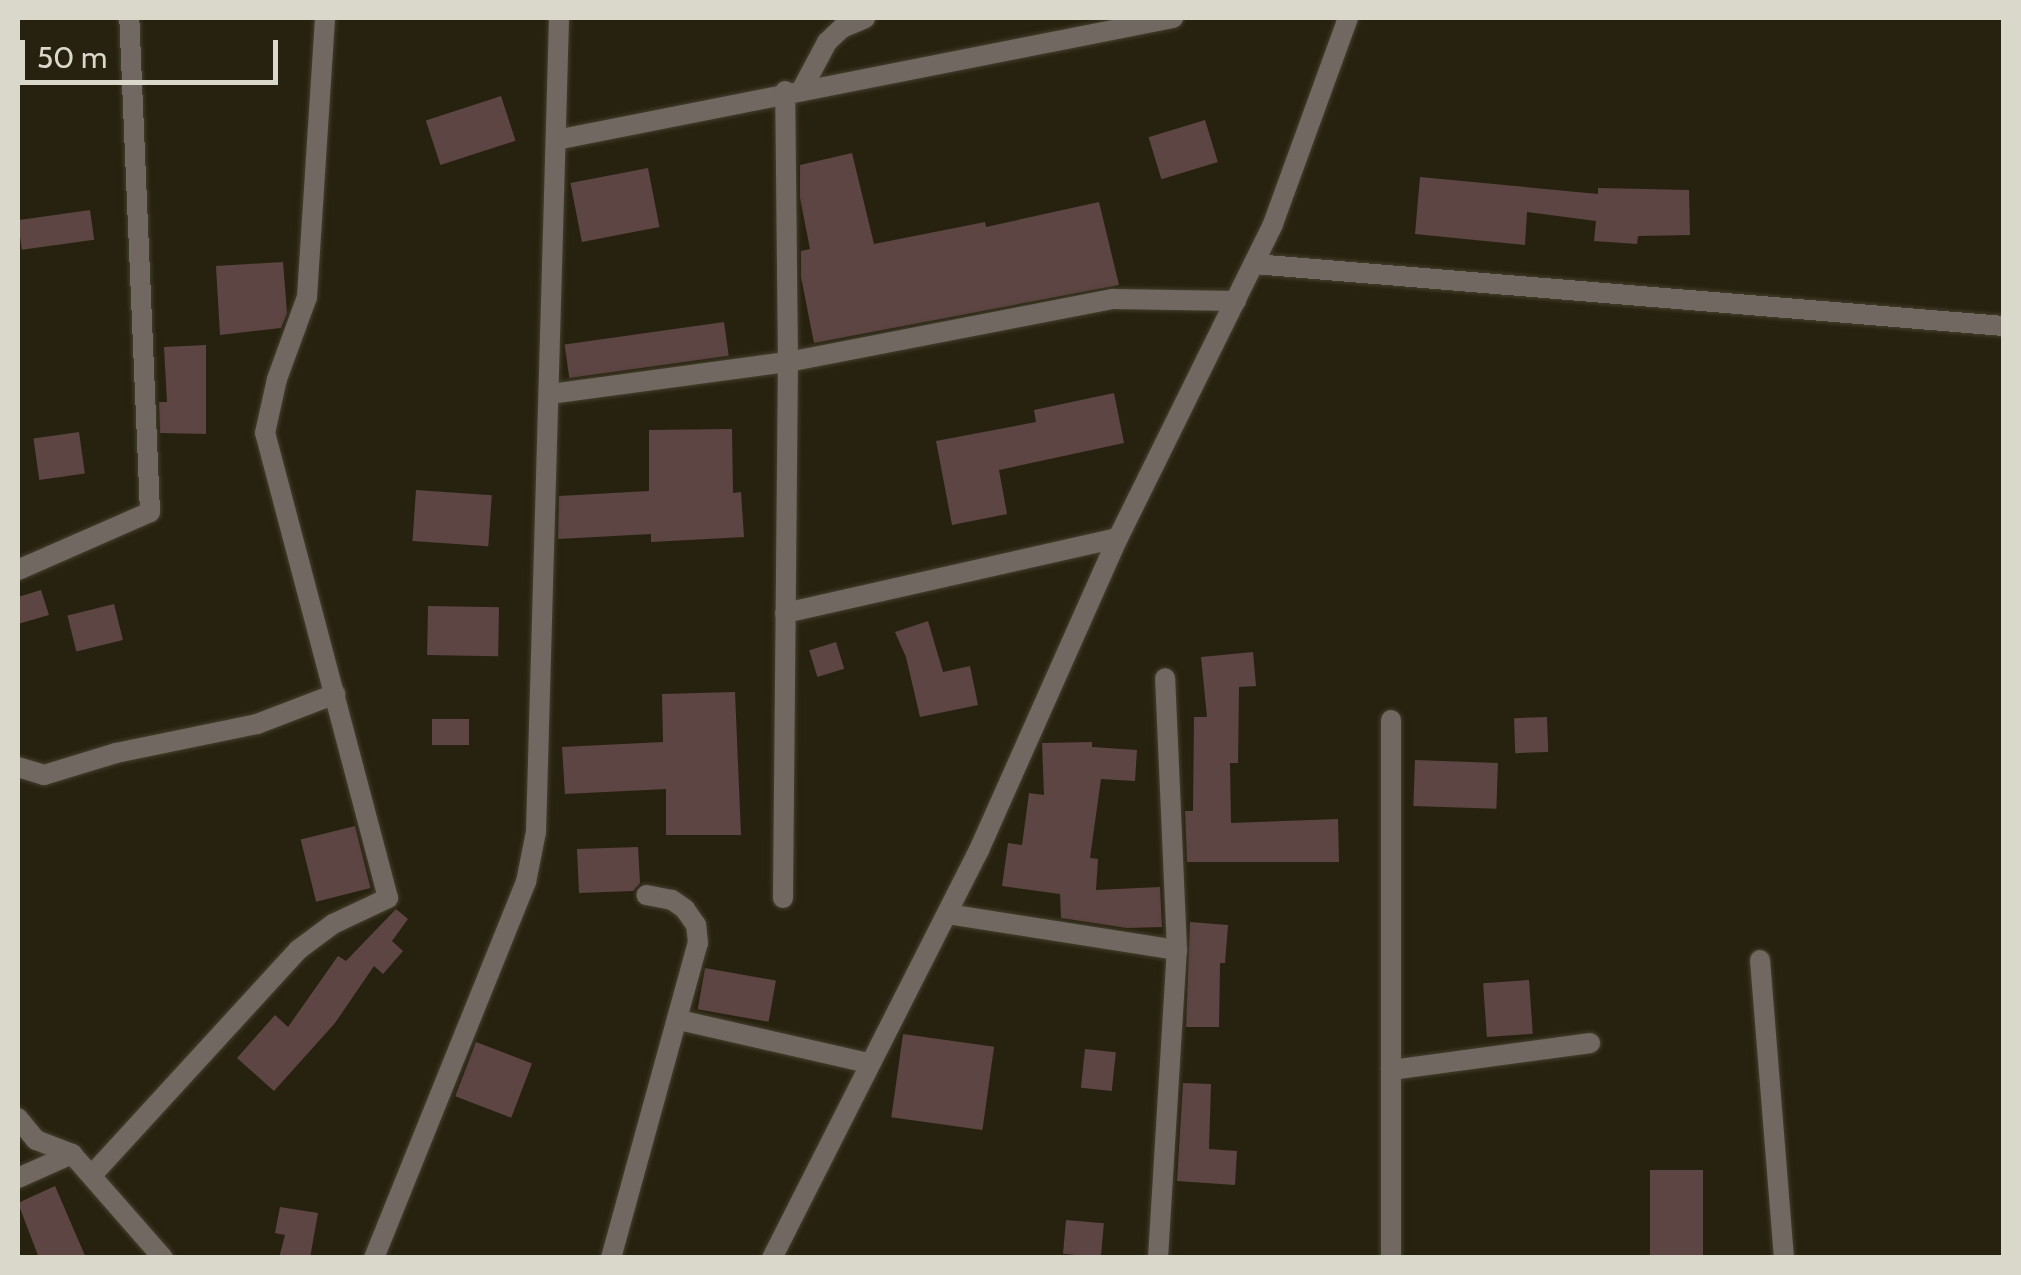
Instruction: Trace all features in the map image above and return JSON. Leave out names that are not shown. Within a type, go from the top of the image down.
[{"type":"street","points":[[18,570],[150,512],[129,18]]},
{"type":"street","points":[[92,1175],[298,950],[333,924],[388,898],[265,434],[277,378],[307,297],[325,18]]},
{"type":"street","points":[[374,1258],[526,882],[540,773],[558,18]]},
{"type":"street","points":[[783,898],[792,91],[842,28],[865,18]]},
{"type":"street","points":[[556,140],[1172,18]]},
{"type":"street","points":[[772,1258],[947,914],[1118,538],[1273,224],[1348,18]]},
{"type":"street","points":[[1254,264],[2004,326]]},
{"type":"street","points":[[550,394],[788,362],[1114,299],[1236,301]]},
{"type":"street","points":[[785,613],[1118,538]]},
{"type":"street","points":[[1158,1258],[1177,950],[1165,678]]},
{"type":"street","points":[[18,766],[44,775],[116,753],[257,724],[334,694]]},
{"type":"street","points":[[1391,720],[1391,1258]]},
{"type":"street","points":[[611,1258],[698,943],[696,925],[672,900],[646,895]]},
{"type":"street","points":[[947,914],[1177,950]]},
{"type":"street","points":[[1760,960],[1784,1258]]},
{"type":"street","points":[[679,1020],[869,1062]]},
{"type":"street","points":[[1391,1070],[1590,1043]]},
{"type":"street","points":[[18,1118],[36,1140],[72,1154],[163,1258]]},
{"type":"street","points":[[18,1178],[72,1154]]},
{"type":"building","points":[[501,96],[516,141],[440,165],[426,120]]},
{"type":"building","points":[[1205,120],[1218,162],[1161,179],[1149,137]]},
{"type":"building","points":[[852,153],[874,244],[985,222],[986,227],[1099,202],[1119,285],[814,343],[801,277],[801,251],[810,249],[800,198],[800,165]]},
{"type":"building","points":[[648,168],[659,227],[582,242],[570,183]]},
{"type":"building","points":[[1420,177],[1598,194],[1598,188],[1689,190],[1690,235],[1638,236],[1637,244],[1594,241],[1596,221],[1527,212],[1525,245],[1415,234]]},
{"type":"building","points":[[90,210],[94,240],[22,250],[18,220]]},
{"type":"building","points":[[283,262],[287,313],[281,328],[220,335],[216,266]]},
{"type":"building","points":[[724,322],[729,356],[569,378],[565,344]]},
{"type":"building","points":[[206,345],[206,434],[160,433],[159,402],[167,402],[164,347]]},
{"type":"building","points":[[1114,393],[1124,443],[999,470],[1007,514],[952,525],[936,441],[1036,422],[1034,410]]},
{"type":"building","points":[[732,429],[733,493],[741,492],[744,537],[651,542],[651,534],[558,539],[559,496],[649,491],[649,430]]},
{"type":"building","points":[[79,432],[85,474],[39,480],[33,438]]},
{"type":"building","points":[[416,490],[492,495],[488,546],[412,541]]},
{"type":"building","points":[[41,590],[49,615],[18,624],[18,597]]},
{"type":"building","points":[[114,604],[123,640],[76,652],[67,616]]},
{"type":"building","points":[[428,606],[499,607],[498,656],[427,655]]},
{"type":"building","points":[[928,621],[943,672],[970,666],[978,705],[920,717],[906,657],[895,632]]},
{"type":"building","points":[[836,642],[844,669],[817,677],[809,650]]},
{"type":"building","points":[[1253,652],[1256,686],[1239,687],[1238,763],[1230,763],[1231,823],[1338,819],[1339,862],[1187,862],[1185,811],[1193,811],[1194,717],[1207,717],[1201,657]]},
{"type":"building","points":[[735,692],[741,835],[666,835],[666,789],[565,794],[562,747],[663,742],[662,694]]},
{"type":"building","points":[[1547,717],[1548,752],[1515,753],[1514,718]]},
{"type":"building","points":[[432,719],[469,719],[469,745],[432,745]]},
{"type":"building","points":[[1092,742],[1092,747],[1137,750],[1135,781],[1101,779],[1090,858],[1098,859],[1096,890],[1160,887],[1162,927],[1127,928],[1061,918],[1060,894],[1002,886],[1008,843],[1022,845],[1029,793],[1044,795],[1042,743]]},
{"type":"building","points":[[1415,760],[1498,763],[1496,809],[1413,806]]},
{"type":"building","points":[[355,826],[370,888],[316,902],[301,840]]},
{"type":"building","points":[[638,847],[640,883],[633,891],[579,893],[577,849]]},
{"type":"building","points":[[396,909],[408,919],[392,941],[403,951],[383,974],[374,966],[335,1023],[274,1091],[237,1058],[275,1015],[288,1027],[338,956],[346,961]]},
{"type":"building","points":[[1190,922],[1228,925],[1225,963],[1220,963],[1219,1027],[1186,1027]]},
{"type":"building","points":[[705,968],[776,981],[769,1022],[698,1009]]},
{"type":"building","points":[[1529,980],[1533,1034],[1487,1037],[1483,983]]},
{"type":"building","points":[[903,1034],[994,1047],[982,1130],[891,1117]]},
{"type":"building","points":[[476,1042],[532,1064],[511,1118],[455,1096]]},
{"type":"building","points":[[1085,1049],[1116,1052],[1112,1091],[1081,1088]]},
{"type":"building","points":[[1183,1083],[1211,1084],[1209,1149],[1237,1151],[1235,1185],[1177,1181]]},
{"type":"building","points":[[1650,1170],[1703,1170],[1703,1258],[1650,1258]]},
{"type":"building","points":[[55,1186],[86,1258],[39,1258],[18,1203]]},
{"type":"building","points":[[280,1207],[318,1213],[310,1258],[279,1258],[285,1235],[275,1233]]},
{"type":"building","points":[[1066,1220],[1104,1223],[1101,1257],[1063,1254]]}]
